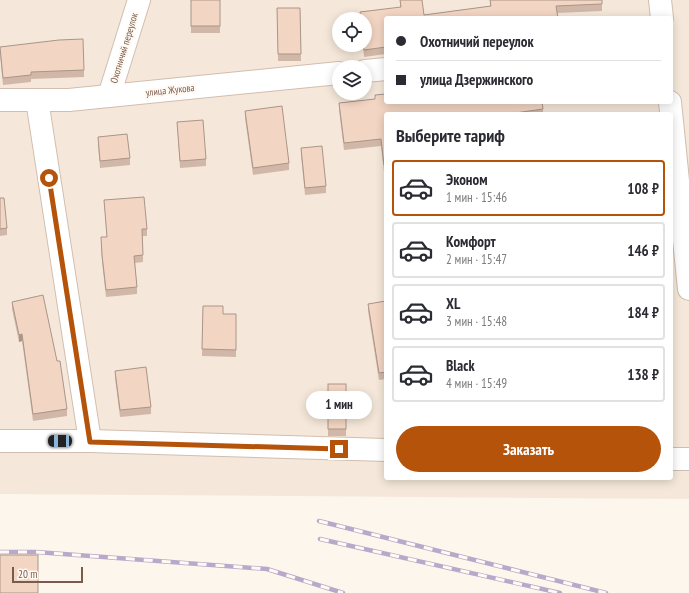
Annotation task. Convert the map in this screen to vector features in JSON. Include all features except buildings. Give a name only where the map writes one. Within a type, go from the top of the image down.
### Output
[{"type":"street","name":"Охотничий переулок","points":[[109,96],[139,0]]},
{"type":"street","points":[[660,0],[662,16]]},
{"type":"street","points":[[372,70],[384,69]]},
{"type":"street","name":"улица Жукова","points":[[0,100],[69,100],[332,74]]},
{"type":"street","points":[[37,100],[90,442]]},
{"type":"street","points":[[677,113],[689,289]]},
{"type":"street","points":[[0,441],[384,450]]},
{"type":"street","points":[[673,459],[689,459]]},
{"type":"shaded area","points":[[0,0],[689,0],[689,499],[0,494]]},
{"type":"railway","points":[[319,521],[606,593]]},
{"type":"railway","points":[[320,539],[560,593]]},
{"type":"railway","points":[[0,552],[36,552],[267,569],[343,593]]},
{"type":"route","points":[[49,178],[90,442],[339,449]]}]
